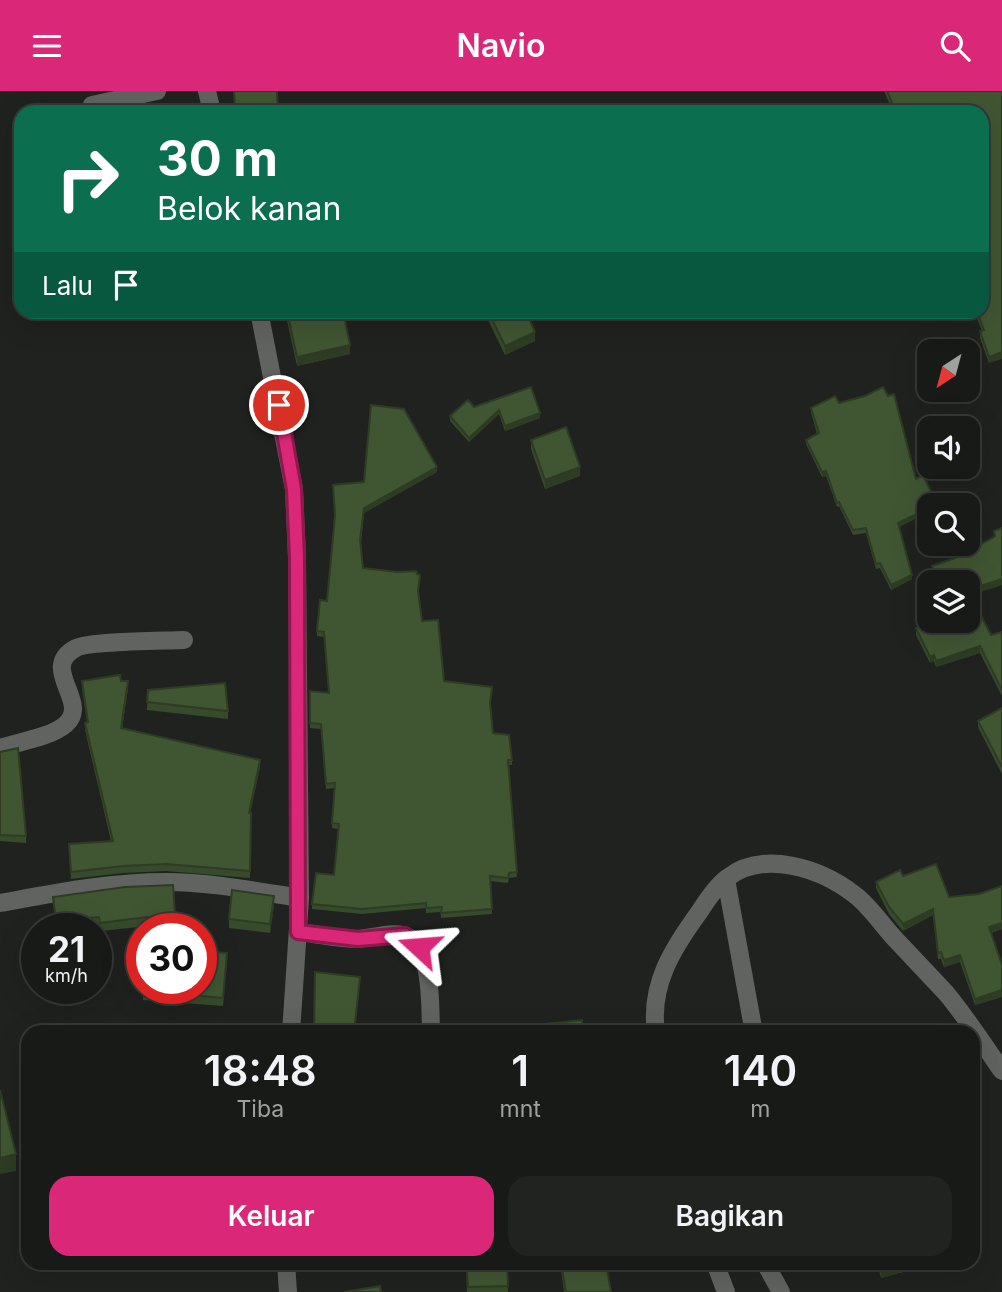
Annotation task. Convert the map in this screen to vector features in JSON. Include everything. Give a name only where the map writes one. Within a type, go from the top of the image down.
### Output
[{"type":"street","points":[[92,105],[126,94],[157,91]]},
{"type":"street","points":[[261,319],[294,489],[297,557],[300,898],[292,1025]]},
{"type":"street","points":[[0,748],[55,731],[69,721],[75,710],[61,670],[64,661],[74,649],[93,645],[184,640]]},
{"type":"street","points":[[655,1025],[654,1004],[668,958],[704,904],[726,879],[745,868],[764,865],[784,865],[823,876],[858,896],[947,995],[969,1025]]},
{"type":"street","points":[[726,879],[753,1025]]},
{"type":"street","points":[[0,903],[99,887],[169,882],[244,889],[300,898]]},
{"type":"street","points":[[298,932],[358,939],[405,935],[419,947],[426,967],[430,1025]]},
{"type":"street","points":[[980,1041],[1002,1071]]},
{"type":"street","points":[[286,1270],[288,1292]]},
{"type":"street","points":[[718,1270],[726,1292]]},
{"type":"street","points":[[769,1270],[781,1292]]},
{"type":"building","points":[[234,91],[277,91],[278,105],[235,105]]},
{"type":"building","points":[[887,91],[1002,91],[1002,352],[989,357],[980,331],[984,330],[980,319],[989,319],[989,105],[893,105]]},
{"type":"building","points":[[289,319],[345,319],[350,345],[297,357]]},
{"type":"building","points":[[492,319],[529,319],[535,332],[505,346]]},
{"type":"building","points":[[531,387],[540,413],[505,426],[499,410],[469,438],[450,416],[468,400],[474,407]]},
{"type":"building","points":[[883,387],[888,396],[894,394],[916,479],[925,479],[932,493],[917,493],[917,514],[898,523],[912,575],[891,585],[880,563],[876,564],[866,528],[853,530],[839,502],[837,503],[826,471],[822,472],[806,440],[819,433],[811,408],[835,396],[839,403],[865,396]]},
{"type":"building","points":[[371,405],[404,409],[437,467],[364,508],[360,540],[363,568],[416,571],[420,575],[418,591],[422,621],[438,620],[444,681],[492,687],[490,703],[493,733],[509,735],[512,760],[508,760],[517,872],[509,873],[508,878],[490,876],[492,909],[441,913],[442,907],[426,908],[426,903],[362,909],[312,904],[316,873],[334,875],[339,824],[332,823],[335,783],[326,784],[321,724],[310,723],[310,691],[329,693],[324,632],[317,631],[320,600],[327,601],[335,515],[333,485],[364,482]]},
{"type":"building","points":[[566,427],[580,467],[545,480],[531,440]]},
{"type":"building","points":[[1002,528],[1002,579],[980,586],[980,570],[933,570],[932,566],[959,556],[980,556],[980,545],[995,536],[994,531]]},
{"type":"building","points":[[980,613],[991,635],[1002,632],[1002,690],[980,646],[936,661],[934,655],[930,657],[918,633],[980,633]]},
{"type":"building","points":[[120,675],[121,681],[128,681],[121,728],[260,760],[249,813],[250,871],[166,864],[71,872],[69,844],[113,841],[85,723],[88,722],[82,681]]},
{"type":"building","points":[[225,683],[228,711],[147,702],[148,690]]},
{"type":"building","points":[[1002,708],[1002,767],[978,721]]},
{"type":"building","points":[[18,748],[26,836],[0,835],[0,752]]},
{"type":"building","points":[[936,864],[949,897],[979,894],[1002,886],[1002,923],[989,927],[1002,965],[1002,990],[975,999],[960,955],[944,960],[941,952],[938,953],[933,909],[903,924],[889,907],[876,882],[900,870],[903,876]]},
{"type":"building","points":[[173,885],[175,913],[126,913],[126,920],[112,922],[112,913],[55,913],[53,897],[125,887]]},
{"type":"building","points":[[232,890],[274,896],[270,924],[229,919]]},
{"type":"building","points":[[217,952],[227,953],[223,998],[217,997]]},
{"type":"building","points":[[315,972],[360,977],[355,1025],[314,1025]]},
{"type":"building","points":[[582,1020],[582,1025],[536,1025]]},
{"type":"building","points":[[0,1090],[16,1154],[0,1158]]},
{"type":"building","points":[[467,1270],[507,1270],[508,1286],[468,1287]]},
{"type":"building","points":[[562,1270],[607,1270],[611,1292],[566,1292]]},
{"type":"building","points":[[380,1286],[381,1292],[344,1292]]},
{"type":"route","points":[[279,405],[294,489],[297,557],[298,932],[358,939],[405,935],[419,947]]}]
